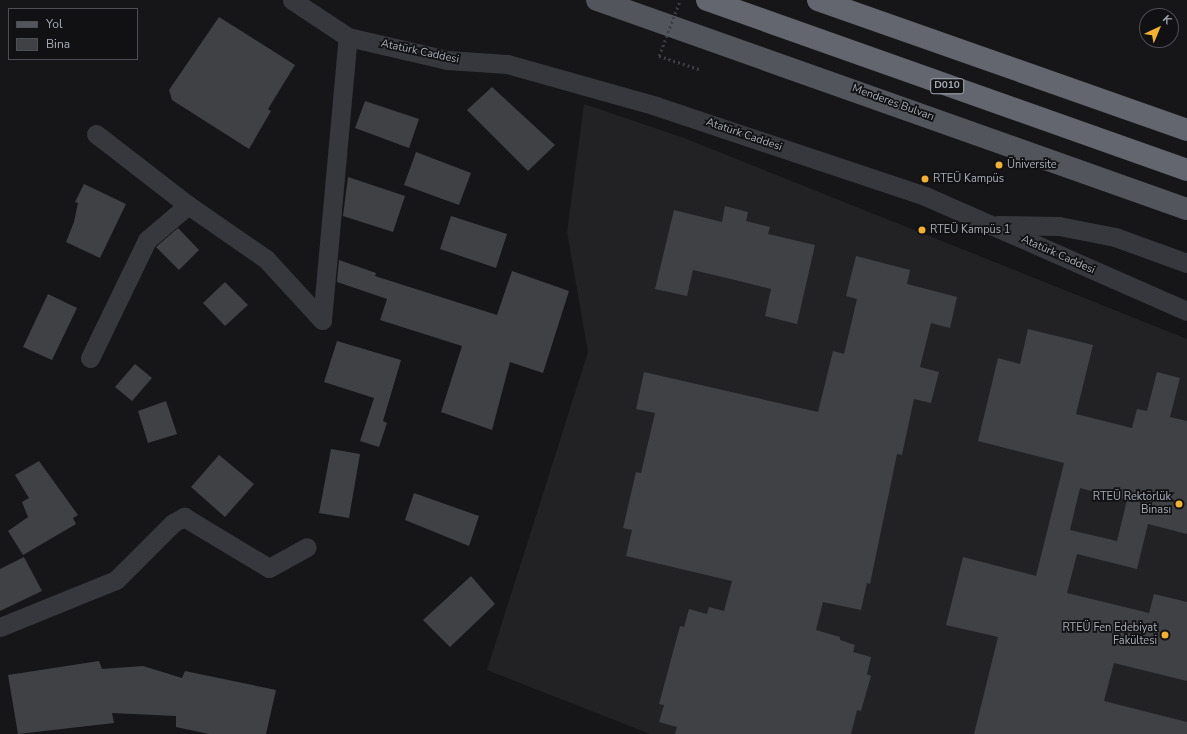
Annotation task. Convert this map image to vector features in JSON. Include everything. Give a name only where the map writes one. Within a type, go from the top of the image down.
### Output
[{"type":"highway","name":"D010","points":[[707,0],[1187,170]]},
{"type":"highway","points":[[818,0],[1187,130]]},
{"type":"main road","name":"Menderes Bulvarı","points":[[597,0],[1187,209]]},
{"type":"street","name":"Atatürk Caddesi","points":[[292,0],[348,37],[447,60],[507,64],[656,106],[925,196],[1187,311]]},
{"type":"street","points":[[96,134],[188,205],[266,259],[322,320],[348,37]]},
{"type":"street","points":[[90,358],[147,240],[188,205]]},
{"type":"street","points":[[989,225],[1059,226],[1115,237],[1187,263]]},
{"type":"street","points":[[0,627],[116,580],[173,523],[184,517],[269,568],[307,547]]},
{"type":"path","points":[[680,0],[659,56],[698,69]]},
{"type":"shaded area","points":[[584,104],[684,138],[1187,339],[1187,734],[650,734],[487,670],[588,352],[567,232]]},
{"type":"building","points":[[219,17],[295,65],[268,109],[271,111],[249,149],[172,100],[169,90]]},
{"type":"building","points":[[492,87],[555,145],[528,171],[467,110]]},
{"type":"building","points":[[365,101],[419,119],[409,148],[355,128]]},
{"type":"building","points":[[416,152],[471,173],[459,205],[404,185]]},
{"type":"building","points":[[348,177],[405,196],[393,232],[343,216]]},
{"type":"building","points":[[84,184],[126,204],[100,258],[66,242],[74,222],[78,203],[75,202]]},
{"type":"building","points":[[725,206],[748,212],[746,221],[770,227],[768,234],[815,245],[797,324],[765,316],[771,289],[731,279],[693,270],[687,296],[655,289],[674,210],[722,222]]},
{"type":"building","points":[[451,216],[507,234],[496,268],[440,249]]},
{"type":"building","points":[[178,228],[199,250],[179,270],[156,247]]},
{"type":"building","points":[[856,256],[910,270],[907,284],[957,297],[950,328],[931,323],[920,367],[939,372],[931,403],[914,399],[902,455],[897,454],[870,584],[867,583],[861,610],[823,602],[816,630],[840,637],[840,640],[855,645],[853,652],[871,657],[867,674],[871,676],[861,711],[857,710],[851,734],[675,734],[677,727],[659,722],[664,705],[659,704],[680,626],[684,627],[689,609],[707,614],[709,607],[724,611],[732,581],[626,556],[632,530],[623,528],[636,472],[641,473],[655,413],[636,409],[644,372],[818,412],[833,351],[844,354],[857,299],[846,296]]},
{"type":"building","points":[[339,260],[376,273],[375,276],[497,315],[512,271],[569,291],[543,373],[510,362],[492,430],[441,412],[462,346],[380,320],[387,299],[337,282]]},
{"type":"building","points":[[225,282],[248,305],[225,326],[203,303]]},
{"type":"building","points":[[48,294],[77,308],[52,360],[23,347]]},
{"type":"building","points":[[1028,329],[1093,345],[1076,414],[1132,428],[1137,409],[1147,411],[1157,372],[1180,378],[1170,417],[1187,421],[1187,534],[1148,524],[1137,569],[1077,554],[1067,593],[1149,613],[1154,594],[1187,602],[1187,681],[1114,663],[1104,701],[1187,722],[1187,734],[974,734],[998,637],[946,625],[963,557],[1036,576],[1064,463],[978,441],[998,358],[1020,364]],"holes":[[[1080,488],[1127,500],[1117,541],[1070,530]]]},
{"type":"building","points":[[337,341],[401,360],[383,421],[387,423],[379,447],[360,441],[374,398],[324,382]]},
{"type":"building","points":[[135,364],[152,378],[132,401],[115,387]]},
{"type":"building","points":[[166,401],[177,434],[148,443],[138,411]]},
{"type":"building","points":[[331,449],[360,454],[349,518],[319,513]]},
{"type":"building","points":[[219,455],[254,484],[225,517],[191,487]]},
{"type":"building","points":[[39,461],[78,515],[73,518],[76,524],[23,555],[8,531],[28,517],[22,502],[29,498],[15,475]]},
{"type":"building","points":[[414,493],[479,516],[469,546],[405,520]]},
{"type":"building","points":[[24,557],[42,591],[0,611],[0,569]]},
{"type":"building","points":[[471,576],[495,604],[450,647],[423,620]]},
{"type":"building","points":[[99,661],[102,669],[143,666],[182,678],[185,671],[276,690],[266,734],[209,734],[176,727],[176,716],[112,713],[114,723],[18,734],[8,675]]},
{"type":"place","name":"Üniversite","points":[[999,165]]},
{"type":"place","name":"RTEÜ Kampüs","points":[[925,179]]},
{"type":"place","name":"RTEÜ Kampüs 1","points":[[922,230]]},
{"type":"place","name":"RTEÜ Rektörlük Binası","points":[[1179,504]]},
{"type":"place","name":"RTEÜ Fen Edebiyat Fakültesi","points":[[1165,635]]}]
